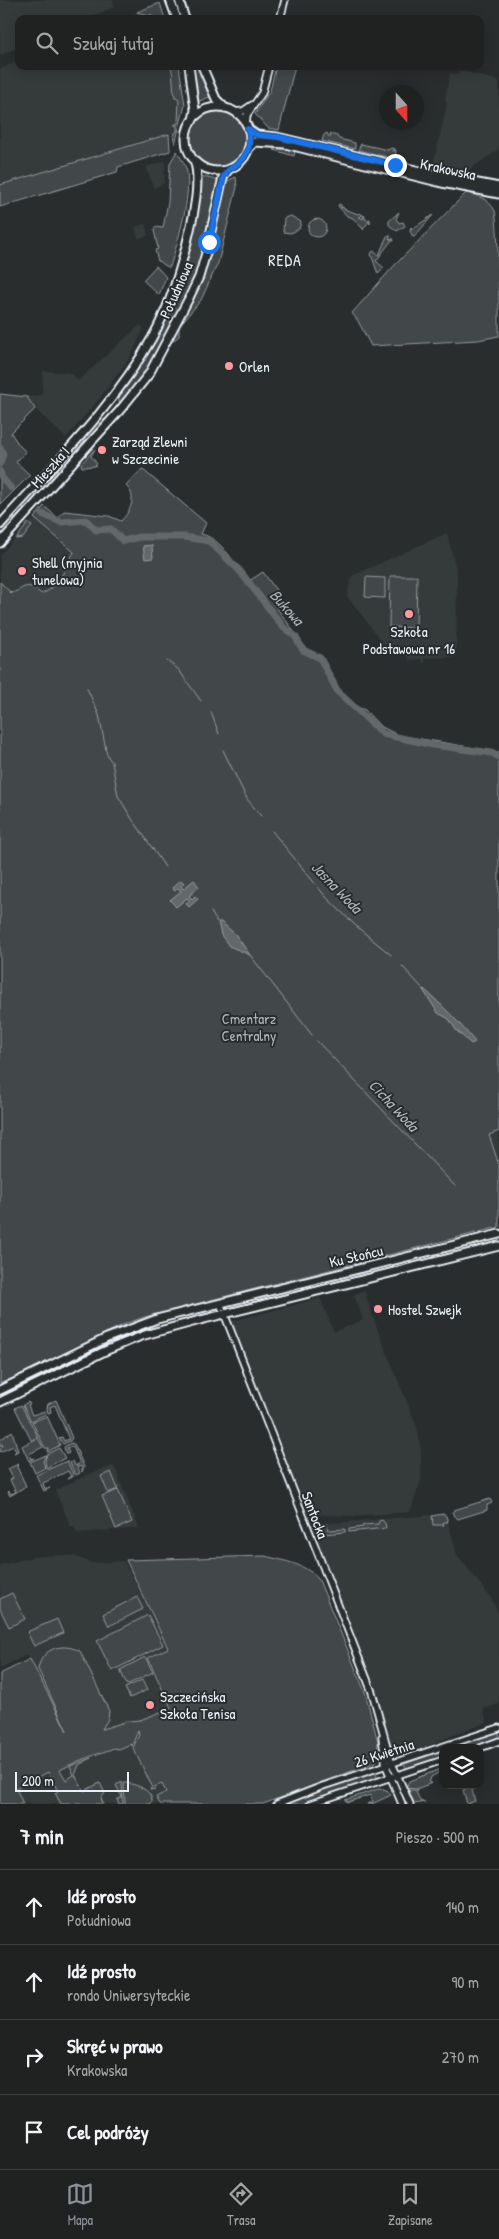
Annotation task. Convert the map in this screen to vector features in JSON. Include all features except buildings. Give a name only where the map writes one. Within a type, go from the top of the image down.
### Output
[{"type":"main road","points":[[170,0],[176,15]]},
{"type":"main road","points":[[179,0],[184,15]]},
{"type":"main road","points":[[190,70],[195,108],[186,140],[188,150],[194,160],[209,170],[229,169],[241,161],[248,148],[247,126],[235,112],[226,108],[216,99],[204,70]]},
{"type":"main road","points":[[192,120],[207,109],[226,108]]},
{"type":"main road","name":"Krakowska","points":[[247,126],[257,135],[278,137],[448,177],[499,187]]},
{"type":"main road","name":"Krakowska","points":[[248,148],[256,142],[279,143],[442,183],[499,194]]},
{"type":"main road","name":"Południowa","points":[[111,401],[154,335],[172,291],[192,221],[197,174],[194,160]]},
{"type":"main road","name":"Południowa","points":[[120,410],[149,374],[188,300],[203,263],[223,177],[229,169]]},
{"type":"main road","name":"Mieszka I","points":[[0,526],[111,401]]},
{"type":"main road","name":"Mieszka I","points":[[0,543],[120,410]]},
{"type":"main road","name":"Ku Słońcu","points":[[0,1390],[130,1328],[499,1234]]},
{"type":"main road","name":"Ku Słońcu","points":[[0,1402],[134,1339],[223,1314],[499,1246]]},
{"type":"street","points":[[281,15],[285,0]]},
{"type":"street","points":[[247,126],[248,114],[260,96],[268,70]]},
{"type":"street","points":[[235,112],[245,110],[260,96]]},
{"type":"street","points":[[220,1304],[223,1314]]},
{"type":"street","name":"Santocka","points":[[223,1314],[372,1692],[389,1765],[402,1804]]},
{"type":"street","name":"26 Kwietnia","points":[[277,1804],[499,1728]]},
{"type":"street","points":[[484,1747],[499,1741]]},
{"type":"street","name":"26 Kwietnia","points":[[310,1804],[439,1761]]},
{"type":"street","name":"Santocka","points":[[393,1777],[410,1804]]},
{"type":"shaded area","points":[[0,0],[113,0],[114,7],[95,15],[15,15],[15,49],[0,55]]},
{"type":"shaded area","points":[[149,9],[152,15],[131,15]]},
{"type":"shaded area","points":[[15,63],[15,70],[172,70],[179,95],[179,120],[176,132],[0,185],[0,69]]},
{"type":"shaded area","points":[[459,70],[499,81],[499,149],[465,173],[433,165],[447,105],[445,99],[450,73],[458,74]]},
{"type":"shaded area","points":[[165,161],[164,183],[154,188],[146,167]]},
{"type":"shaded area","points":[[146,224],[148,236],[138,238],[135,227]]},
{"type":"shaded area","points":[[140,325],[144,328],[131,356],[100,398],[66,438],[35,409],[27,397],[42,395],[43,371],[71,373],[78,381]]},
{"type":"shaded area","points":[[34,518],[75,552],[59,581],[55,582],[46,593],[42,594],[31,587],[11,593],[0,582],[0,555]]},
{"type":"shaded area","name":"Szkoła Podstawowa nr 16","points":[[447,533],[457,574],[456,657],[424,658],[425,663],[421,659],[409,660],[407,656],[383,643],[347,596],[352,576]]},
{"type":"shaded area","points":[[152,545],[153,558],[145,559],[143,546]]},
{"type":"shaded area","points":[[181,880],[184,883],[181,886],[183,889],[194,880],[199,887],[189,896],[192,899],[195,896],[198,899],[189,907],[186,904],[190,901],[187,898],[176,907],[170,900],[181,891],[178,888],[175,891],[172,888]]},
{"type":"shaded area","points":[[218,922],[221,922],[236,935],[250,955],[229,946],[221,935]]},
{"type":"shaded area","points":[[424,989],[451,1014],[475,1042],[471,1044],[456,1030],[449,1019],[438,1013]]},
{"type":"shaded area","points":[[499,1131],[499,1165],[489,1135]]},
{"type":"shaded area","points":[[364,1290],[376,1326],[417,1427],[421,1451],[421,1480],[410,1512],[351,1516],[304,1514],[229,1322],[320,1298],[334,1332],[363,1320],[354,1295]]},
{"type":"shaded area","points":[[114,1466],[139,1528],[77,1533],[74,1526],[71,1527],[56,1490],[91,1473]]},
{"type":"shaded area","points":[[446,1514],[457,1555],[491,1598],[499,1614],[499,1704],[483,1709],[487,1722],[404,1755],[392,1750],[375,1685],[355,1645],[307,1525]]},
{"type":"shaded area","points":[[74,1556],[92,1563],[124,1561],[168,1648],[148,1658],[171,1707],[170,1797],[172,1804],[23,1804],[16,1788],[80,1756],[27,1655],[0,1668],[0,1565],[33,1557]]},
{"type":"green space","points":[[160,3],[164,15],[146,15],[137,12]]},
{"type":"green space","points":[[172,70],[180,70],[185,105],[175,144],[173,135],[177,131],[177,125],[174,125],[178,123],[179,99],[175,97]]},
{"type":"green space","points":[[193,70],[200,70],[212,96],[197,102]]},
{"type":"green space","points":[[275,70],[294,70],[279,130],[268,128],[255,114],[270,91]]},
{"type":"green space","points":[[213,111],[223,111],[238,119],[244,128],[246,139],[244,150],[238,159],[223,167],[213,167],[202,162],[195,155],[190,144],[190,134],[195,123],[202,116]]},
{"type":"green space","points":[[327,133],[329,137],[331,137],[330,134],[337,136],[339,139],[355,143],[355,149],[322,141]]},
{"type":"green space","points":[[169,134],[170,151],[118,167],[117,172],[0,207],[0,185]]},
{"type":"green space","points":[[361,144],[388,150],[391,148],[395,149],[392,151],[396,150],[395,159],[358,150]]},
{"type":"green space","points":[[275,148],[295,151],[294,156],[274,150]]},
{"type":"green space","points":[[177,151],[186,169],[188,182],[180,232],[170,267],[168,267],[158,261],[155,250],[158,249],[154,230],[155,227],[163,228],[168,202],[170,163]]},
{"type":"green space","points":[[200,176],[220,181],[198,272],[149,370],[123,401],[119,402],[119,397],[147,353],[167,312]]},
{"type":"green space","points":[[236,177],[237,187],[218,263],[201,300],[179,326],[179,336],[167,346],[191,302],[225,182]]},
{"type":"green space","points":[[466,193],[482,198],[495,211],[498,252],[499,336],[478,340],[371,346],[352,313],[393,267]]},
{"type":"green space","points":[[339,204],[341,208],[360,213],[363,215],[359,217],[363,219],[364,215],[366,220],[370,219],[370,224],[369,221],[363,229],[353,218],[347,216],[338,206]]},
{"type":"green space","points":[[399,212],[396,219],[399,223],[403,222],[405,226],[397,231],[389,225],[389,221]]},
{"type":"green space","points":[[433,215],[413,237],[410,231],[411,227],[412,229]]},
{"type":"green space","points":[[291,216],[301,222],[299,229],[291,233],[283,232],[284,218]]},
{"type":"green space","points":[[317,219],[323,222],[326,228],[323,234],[317,237],[311,234],[308,228],[311,222]]},
{"type":"green space","points":[[387,236],[391,236],[389,238],[391,240],[393,238],[394,241],[391,241],[376,261],[384,268],[378,274],[371,254],[373,251],[379,255]]},
{"type":"green space","points":[[156,266],[166,277],[159,295],[143,280]]},
{"type":"green space","points":[[0,394],[27,397],[35,409],[11,433],[26,452],[16,462],[30,475],[0,505]]},
{"type":"green space","points":[[101,418],[106,422],[0,539],[0,530]]},
{"type":"green space","points":[[95,449],[91,456],[97,464],[95,466],[82,467],[81,464]]},
{"type":"green space","name":"Cmentarz Centralny","points":[[142,469],[206,523],[201,534],[216,541],[249,581],[263,572],[276,590],[274,604],[311,655],[319,659],[327,669],[338,692],[352,705],[365,710],[380,726],[398,735],[499,752],[499,1131],[489,1135],[499,1165],[499,1227],[148,1316],[127,1323],[0,1384],[0,582],[11,593],[29,586],[42,594],[51,589],[55,581],[59,581],[74,552],[34,518],[44,506],[58,518],[64,511],[109,516],[121,521],[130,509],[132,499],[132,494],[126,486]]},
{"type":"green space","points":[[28,523],[32,526],[23,538],[16,539]]},
{"type":"green space","points":[[390,576],[417,576],[416,628],[389,627]]},
{"type":"green space","points":[[366,577],[385,578],[385,598],[365,597]]},
{"type":"green space","points":[[444,1251],[447,1252],[225,1306],[226,1305]]},
{"type":"green space","points":[[56,1400],[72,1438],[63,1444],[59,1438],[62,1437],[64,1441],[69,1439],[55,1405],[50,1407],[51,1412],[48,1413],[47,1408],[48,1404]]},
{"type":"green space","points":[[28,1402],[32,1415],[45,1411],[46,1414],[31,1421],[23,1405]]},
{"type":"green space","points":[[21,1405],[38,1437],[31,1440],[15,1408]]},
{"type":"green space","points":[[47,1416],[60,1445],[47,1452],[48,1448],[45,1448],[32,1422]]},
{"type":"green space","points":[[12,1431],[18,1451],[14,1453],[16,1451],[13,1446],[0,1452],[3,1446],[2,1444],[0,1447],[0,1440]]},
{"type":"green space","points":[[38,1438],[43,1447],[29,1454],[31,1459],[34,1458],[29,1461],[22,1446]]},
{"type":"green space","points":[[71,1443],[74,1444],[84,1467],[82,1472],[82,1467],[77,1466],[80,1473],[76,1475],[70,1463],[73,1461],[75,1466],[80,1463],[73,1447],[67,1448],[69,1453],[66,1454],[64,1447]]},
{"type":"green space","points":[[59,1448],[65,1458],[46,1468],[47,1454]]},
{"type":"green space","points":[[46,1455],[43,1461],[45,1468],[35,1473],[30,1462]]},
{"type":"green space","points":[[67,1461],[74,1476],[67,1479],[71,1476],[68,1471],[43,1483],[45,1489],[50,1488],[44,1491],[36,1475]]},
{"type":"green space","points":[[18,1464],[17,1467],[26,1486],[10,1496],[9,1491],[11,1494],[16,1492],[10,1480],[13,1478],[8,1469]]},
{"type":"green space","points":[[111,1472],[118,1489],[108,1493],[101,1476]]},
{"type":"green space","points":[[118,1490],[132,1522],[116,1529],[102,1496]]},
{"type":"green space","points":[[490,1499],[492,1503],[487,1505],[487,1510],[458,1519],[452,1513],[454,1510]]},
{"type":"green space","points":[[443,1514],[448,1522],[443,1522],[444,1525],[433,1525],[432,1516]]},
{"type":"green space","points":[[382,1520],[386,1528],[349,1532],[349,1529],[363,1527],[363,1525],[378,1524]]},
{"type":"green space","points":[[327,1524],[329,1530],[345,1529],[345,1532],[313,1535],[310,1528],[311,1525]]},
{"type":"green space","points":[[265,1556],[302,1567],[319,1580],[365,1692],[378,1742],[376,1762],[263,1804],[160,1804],[156,1797],[166,1792],[162,1784],[150,1790],[152,1786],[133,1748],[139,1735],[138,1730],[132,1746],[131,1744],[119,1749],[114,1748],[78,1761],[60,1770],[66,1780],[74,1775],[70,1766],[91,1758],[79,1765],[75,1775],[84,1791],[100,1783],[105,1793],[101,1798],[103,1804],[61,1804],[55,1793],[58,1791],[48,1772],[16,1788],[23,1804],[0,1804],[0,1674],[30,1659],[67,1731],[38,1669],[40,1662],[48,1652],[60,1647],[73,1648],[80,1651],[109,1711],[108,1719],[102,1729],[128,1721],[140,1720],[171,1708],[148,1658],[168,1648],[126,1560]]},
{"type":"green space","points":[[12,1593],[25,1619],[9,1627],[0,1609],[0,1599]]},
{"type":"green space","points":[[137,1597],[143,1609],[109,1626],[103,1614]]},
{"type":"green space","points":[[148,1615],[163,1645],[112,1671],[97,1641]]},
{"type":"green space","points":[[57,1619],[63,1633],[34,1646],[27,1632]]},
{"type":"green space","points":[[145,1657],[153,1672],[127,1685],[120,1670]]},
{"type":"green space","points":[[142,1680],[147,1690],[130,1698],[125,1688]]},
{"type":"green space","points":[[499,1730],[499,1739],[482,1744],[461,1744]]},
{"type":"green space","points":[[439,1752],[439,1759],[407,1770],[404,1764]]},
{"type":"green space","points":[[439,1770],[439,1774],[431,1777],[429,1783],[432,1783],[416,1789],[406,1788],[409,1781]]},
{"type":"green space","points":[[375,1771],[378,1779],[306,1804],[283,1804]]},
{"type":"green space","points":[[122,1782],[123,1804],[119,1804],[117,1800],[122,1797],[116,1785]]},
{"type":"green space","points":[[124,1783],[133,1784],[146,1791],[152,1802],[150,1804],[125,1804]]},
{"type":"green space","points":[[378,1789],[387,1790],[391,1795],[372,1804],[367,1804],[373,1802],[370,1795],[348,1802],[345,1800]]},
{"type":"green space","points":[[472,1789],[475,1801],[467,1804],[463,1790]]},
{"type":"green space","points":[[409,1790],[418,1790],[416,1792],[421,1802],[425,1802],[414,1804]]},
{"type":"waterway","name":"Bukowa","points":[[0,447],[3,454],[0,463]]},
{"type":"waterway","name":"Bukowa","points":[[0,472],[2,478],[11,488]]},
{"type":"waterway","name":"Bukowa","points":[[42,514],[61,522],[86,520],[96,530],[111,529],[123,541],[139,537],[184,537],[209,541],[239,570],[284,628],[295,636],[303,650],[320,658],[338,692],[383,734],[433,745],[492,753],[499,757]]},
{"type":"waterway","name":"Jasna Woda","points":[[167,661],[178,669],[201,701]]},
{"type":"waterway","name":"Cicha Woda","points":[[87,688],[99,715],[107,755],[111,761]]},
{"type":"waterway","name":"Jasna Woda","points":[[211,712],[219,734]]},
{"type":"waterway","name":"Jasna Woda","points":[[223,750],[247,799],[261,816]]},
{"type":"waterway","name":"Cicha Woda","points":[[112,762],[118,796],[134,822]]},
{"type":"waterway","name":"Cicha Woda","points":[[136,824],[165,867]]},
{"type":"waterway","name":"Jasna Woda","points":[[272,831],[326,897],[356,926],[391,955]]},
{"type":"waterway","name":"Cicha Woda","points":[[211,912],[217,922]]},
{"type":"waterway","name":"Cicha Woda","points":[[250,955],[312,1035]]},
{"type":"waterway","name":"Jasna Woda","points":[[402,966],[424,990]]},
{"type":"waterway","name":"Cicha Woda","points":[[317,1041],[455,1186]]},
{"type":"tram line","points":[[0,1397],[105,1346],[152,1328],[499,1241]]},
{"type":"place","name":"Orlen","points":[[229,366]]},
{"type":"place","name":"Zarząd Zlewni w Szczecinie","points":[[102,450]]},
{"type":"place","name":"Shell (myjnia tunelowa)","points":[[22,571]]},
{"type":"place","name":"Szkoła Podstawowa nr 16","points":[[409,614]]},
{"type":"place","name":"Hostel Szwejk","points":[[378,1309]]},
{"type":"place","name":"Szczecińska Szkoła Tenisa","points":[[150,1705]]},
{"type":"district","name":"REDA","points":[[285,260]]},
{"type":"route","points":[[209,242],[225,172],[239,163],[246,155],[250,142],[248,129],[257,135],[278,137],[395,165]]}]
